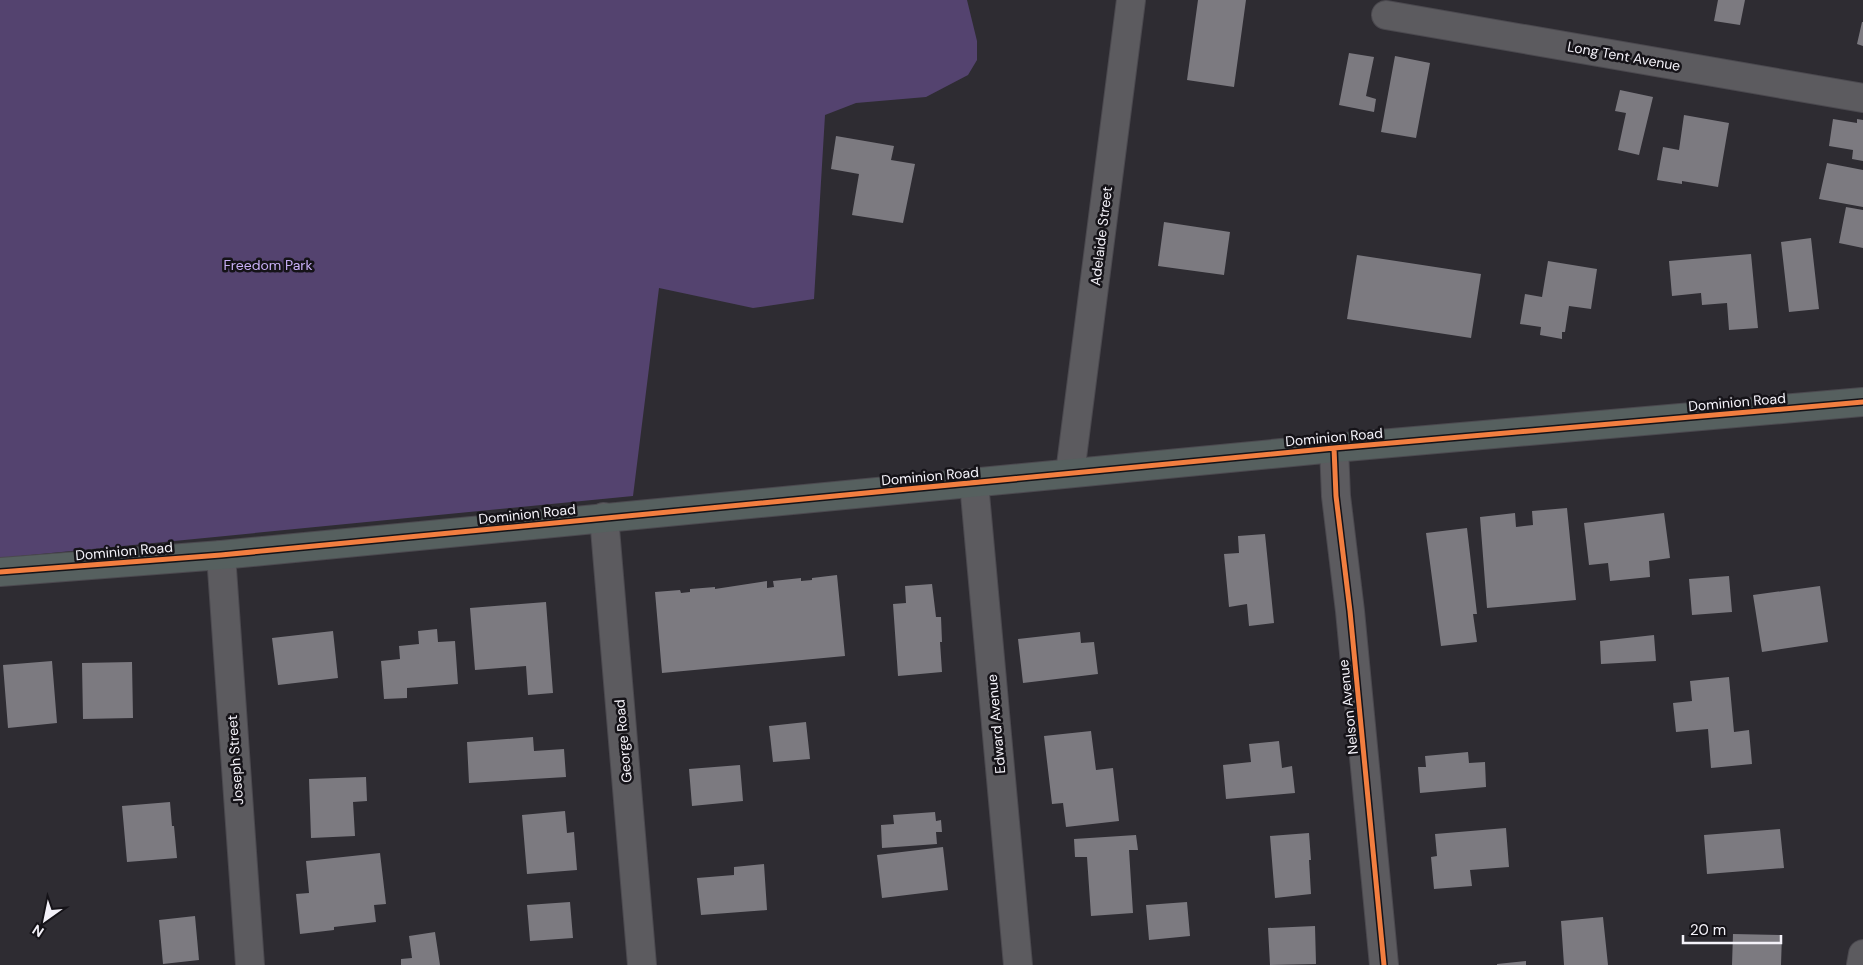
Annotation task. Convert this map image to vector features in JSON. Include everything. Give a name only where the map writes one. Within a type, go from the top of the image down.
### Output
[{"type":"main road","name":"Dominion Road","points":[[0,572],[221,555],[1334,448],[1863,402]]},
{"type":"street","name":"Adelaide Street","points":[[1070,473],[1132,0]]},
{"type":"street","name":"Long Tent Avenue","points":[[1386,15],[1863,98]]},
{"type":"street","name":"Nelson Avenue","points":[[1334,448],[1336,496],[1350,611],[1384,965]]},
{"type":"street","name":"Edward Avenue","points":[[974,483],[1018,965]]},
{"type":"street","name":"George Road","points":[[604,517],[642,965]]},
{"type":"street","name":"Joseph Street","points":[[221,555],[250,965]]},
{"type":"street","points":[[1861,965],[1863,954]]},
{"type":"green space","name":"Freedom Park","points":[[0,0],[967,0],[977,41],[977,60],[968,75],[926,97],[856,103],[825,115],[814,299],[753,308],[659,288],[633,496],[0,558]]},
{"type":"building","points":[[1198,0],[1246,0],[1234,87],[1187,80]]},
{"type":"building","points":[[1718,0],[1745,0],[1740,25],[1714,21]]},
{"type":"building","points":[[1863,22],[1863,46],[1857,44]]},
{"type":"building","points":[[1349,53],[1374,57],[1366,96],[1376,99],[1374,112],[1339,105]]},
{"type":"building","points":[[1395,56],[1430,63],[1416,138],[1381,132]]},
{"type":"building","points":[[1620,90],[1653,97],[1639,155],[1618,150],[1626,113],[1615,111]]},
{"type":"building","points":[[1684,115],[1729,123],[1718,187],[1682,181],[1682,184],[1657,180],[1663,147],[1679,150]]},
{"type":"building","points":[[1833,119],[1857,123],[1857,119],[1863,120],[1863,161],[1852,159],[1853,150],[1829,146]]},
{"type":"building","points":[[836,136],[894,146],[891,160],[915,164],[903,223],[852,215],[859,174],[831,169]]},
{"type":"building","points":[[1827,163],[1863,170],[1863,207],[1819,199]]},
{"type":"building","points":[[1846,207],[1863,210],[1863,248],[1839,243]]},
{"type":"building","points":[[1164,222],[1230,232],[1224,275],[1158,266]]},
{"type":"building","points":[[1811,238],[1819,309],[1789,312],[1781,242]]},
{"type":"building","points":[[1751,254],[1758,328],[1729,330],[1727,303],[1702,305],[1701,293],[1672,296],[1669,261]]},
{"type":"building","points":[[1357,255],[1481,274],[1471,338],[1347,319]]},
{"type":"building","points":[[1548,261],[1597,269],[1591,309],[1569,306],[1562,339],[1540,335],[1541,327],[1520,324],[1525,294],[1542,297]]},
{"type":"building","points":[[1567,508],[1576,600],[1487,608],[1480,517],[1515,513],[1516,527],[1533,525],[1532,511]]},
{"type":"building","points":[[1664,513],[1670,558],[1649,561],[1650,577],[1610,581],[1608,563],[1589,565],[1584,523]]},
{"type":"building","points":[[1467,528],[1477,614],[1473,614],[1477,642],[1441,646],[1426,533]]},
{"type":"building","points":[[1265,534],[1274,623],[1249,626],[1247,604],[1229,607],[1224,554],[1239,553],[1238,536]]},
{"type":"building","points":[[837,575],[845,656],[662,673],[655,592],[680,590],[681,593],[690,592],[690,589],[715,587],[715,589],[767,581],[767,588],[774,587],[773,581],[801,578],[801,581],[812,580],[812,578]]},
{"type":"building","points":[[1729,576],[1732,612],[1692,615],[1689,579]]},
{"type":"building","points":[[932,584],[936,617],[941,617],[942,672],[898,676],[893,604],[906,603],[905,586]]},
{"type":"building","points":[[1820,586],[1828,642],[1762,652],[1753,595]]},
{"type":"building","points":[[546,602],[553,693],[528,695],[526,666],[475,670],[470,608]]},
{"type":"building","points":[[437,629],[438,642],[455,641],[458,684],[407,688],[407,698],[384,699],[381,661],[400,659],[399,646],[419,644],[418,631]]},
{"type":"building","points":[[333,631],[338,678],[278,685],[272,638]]},
{"type":"building","points":[[1080,632],[1081,643],[1094,642],[1098,674],[1023,683],[1018,639]]},
{"type":"building","points":[[1654,635],[1656,661],[1601,664],[1600,641]]},
{"type":"building","points":[[52,661],[57,723],[8,728],[3,665]]},
{"type":"building","points":[[132,662],[133,718],[83,719],[82,663]]},
{"type":"building","points":[[1729,677],[1734,732],[1749,730],[1752,764],[1711,768],[1708,729],[1676,732],[1673,703],[1692,701],[1690,681]]},
{"type":"building","points":[[806,722],[810,759],[773,762],[769,726]]},
{"type":"building","points":[[1091,731],[1096,770],[1113,768],[1119,821],[1066,827],[1063,803],[1052,804],[1044,736]]},
{"type":"building","points":[[533,737],[534,751],[564,749],[566,777],[469,783],[467,742]]},
{"type":"building","points":[[1279,741],[1282,768],[1292,766],[1295,793],[1226,799],[1223,765],[1251,762],[1249,744]]},
{"type":"building","points":[[1468,752],[1469,763],[1485,762],[1486,787],[1420,793],[1418,767],[1426,767],[1425,756]]},
{"type":"building","points":[[740,765],[743,801],[692,806],[689,769]]},
{"type":"building","points":[[366,777],[367,801],[353,802],[355,836],[311,838],[309,779]]},
{"type":"building","points":[[170,802],[177,858],[127,862],[122,806]]},
{"type":"building","points":[[565,811],[567,833],[574,832],[577,870],[527,874],[522,815]]},
{"type":"building","points":[[935,812],[936,821],[941,820],[942,832],[936,832],[937,844],[882,848],[881,825],[894,824],[893,815]]},
{"type":"building","points":[[1506,828],[1509,867],[1470,870],[1472,886],[1434,889],[1431,857],[1437,856],[1435,834]]},
{"type":"building","points":[[1780,829],[1784,868],[1707,874],[1704,835]]},
{"type":"building","points":[[1309,833],[1311,894],[1275,898],[1270,836]]},
{"type":"building","points":[[1136,835],[1138,850],[1129,850],[1133,913],[1091,916],[1087,857],[1075,857],[1074,839]]},
{"type":"building","points":[[943,847],[948,890],[882,898],[877,855]]},
{"type":"building","points":[[380,853],[386,904],[374,905],[376,922],[334,927],[334,930],[300,934],[296,894],[309,893],[306,861]]},
{"type":"building","points":[[764,864],[767,910],[701,915],[697,878],[734,875],[734,867]]},
{"type":"building","points":[[570,902],[573,938],[530,941],[527,905]]},
{"type":"building","points":[[1187,902],[1190,936],[1149,940],[1146,905]]},
{"type":"building","points":[[195,916],[199,960],[163,964],[159,920]]},
{"type":"building","points":[[1603,917],[1608,965],[1564,965],[1561,921]]},
{"type":"building","points":[[1315,926],[1316,964],[1270,965],[1268,928]]},
{"type":"building","points":[[435,932],[440,965],[401,965],[401,959],[412,958],[409,936]]},
{"type":"building","points":[[1733,934],[1782,935],[1781,965],[1732,965]]},
{"type":"building","points":[[1526,961],[1526,965],[1497,965],[1497,964]]},
{"type":"cycle path","points":[[0,572],[221,555],[1334,448],[1863,402]]},
{"type":"cycle path","points":[[1334,448],[1336,496],[1350,611],[1384,965]]}]
